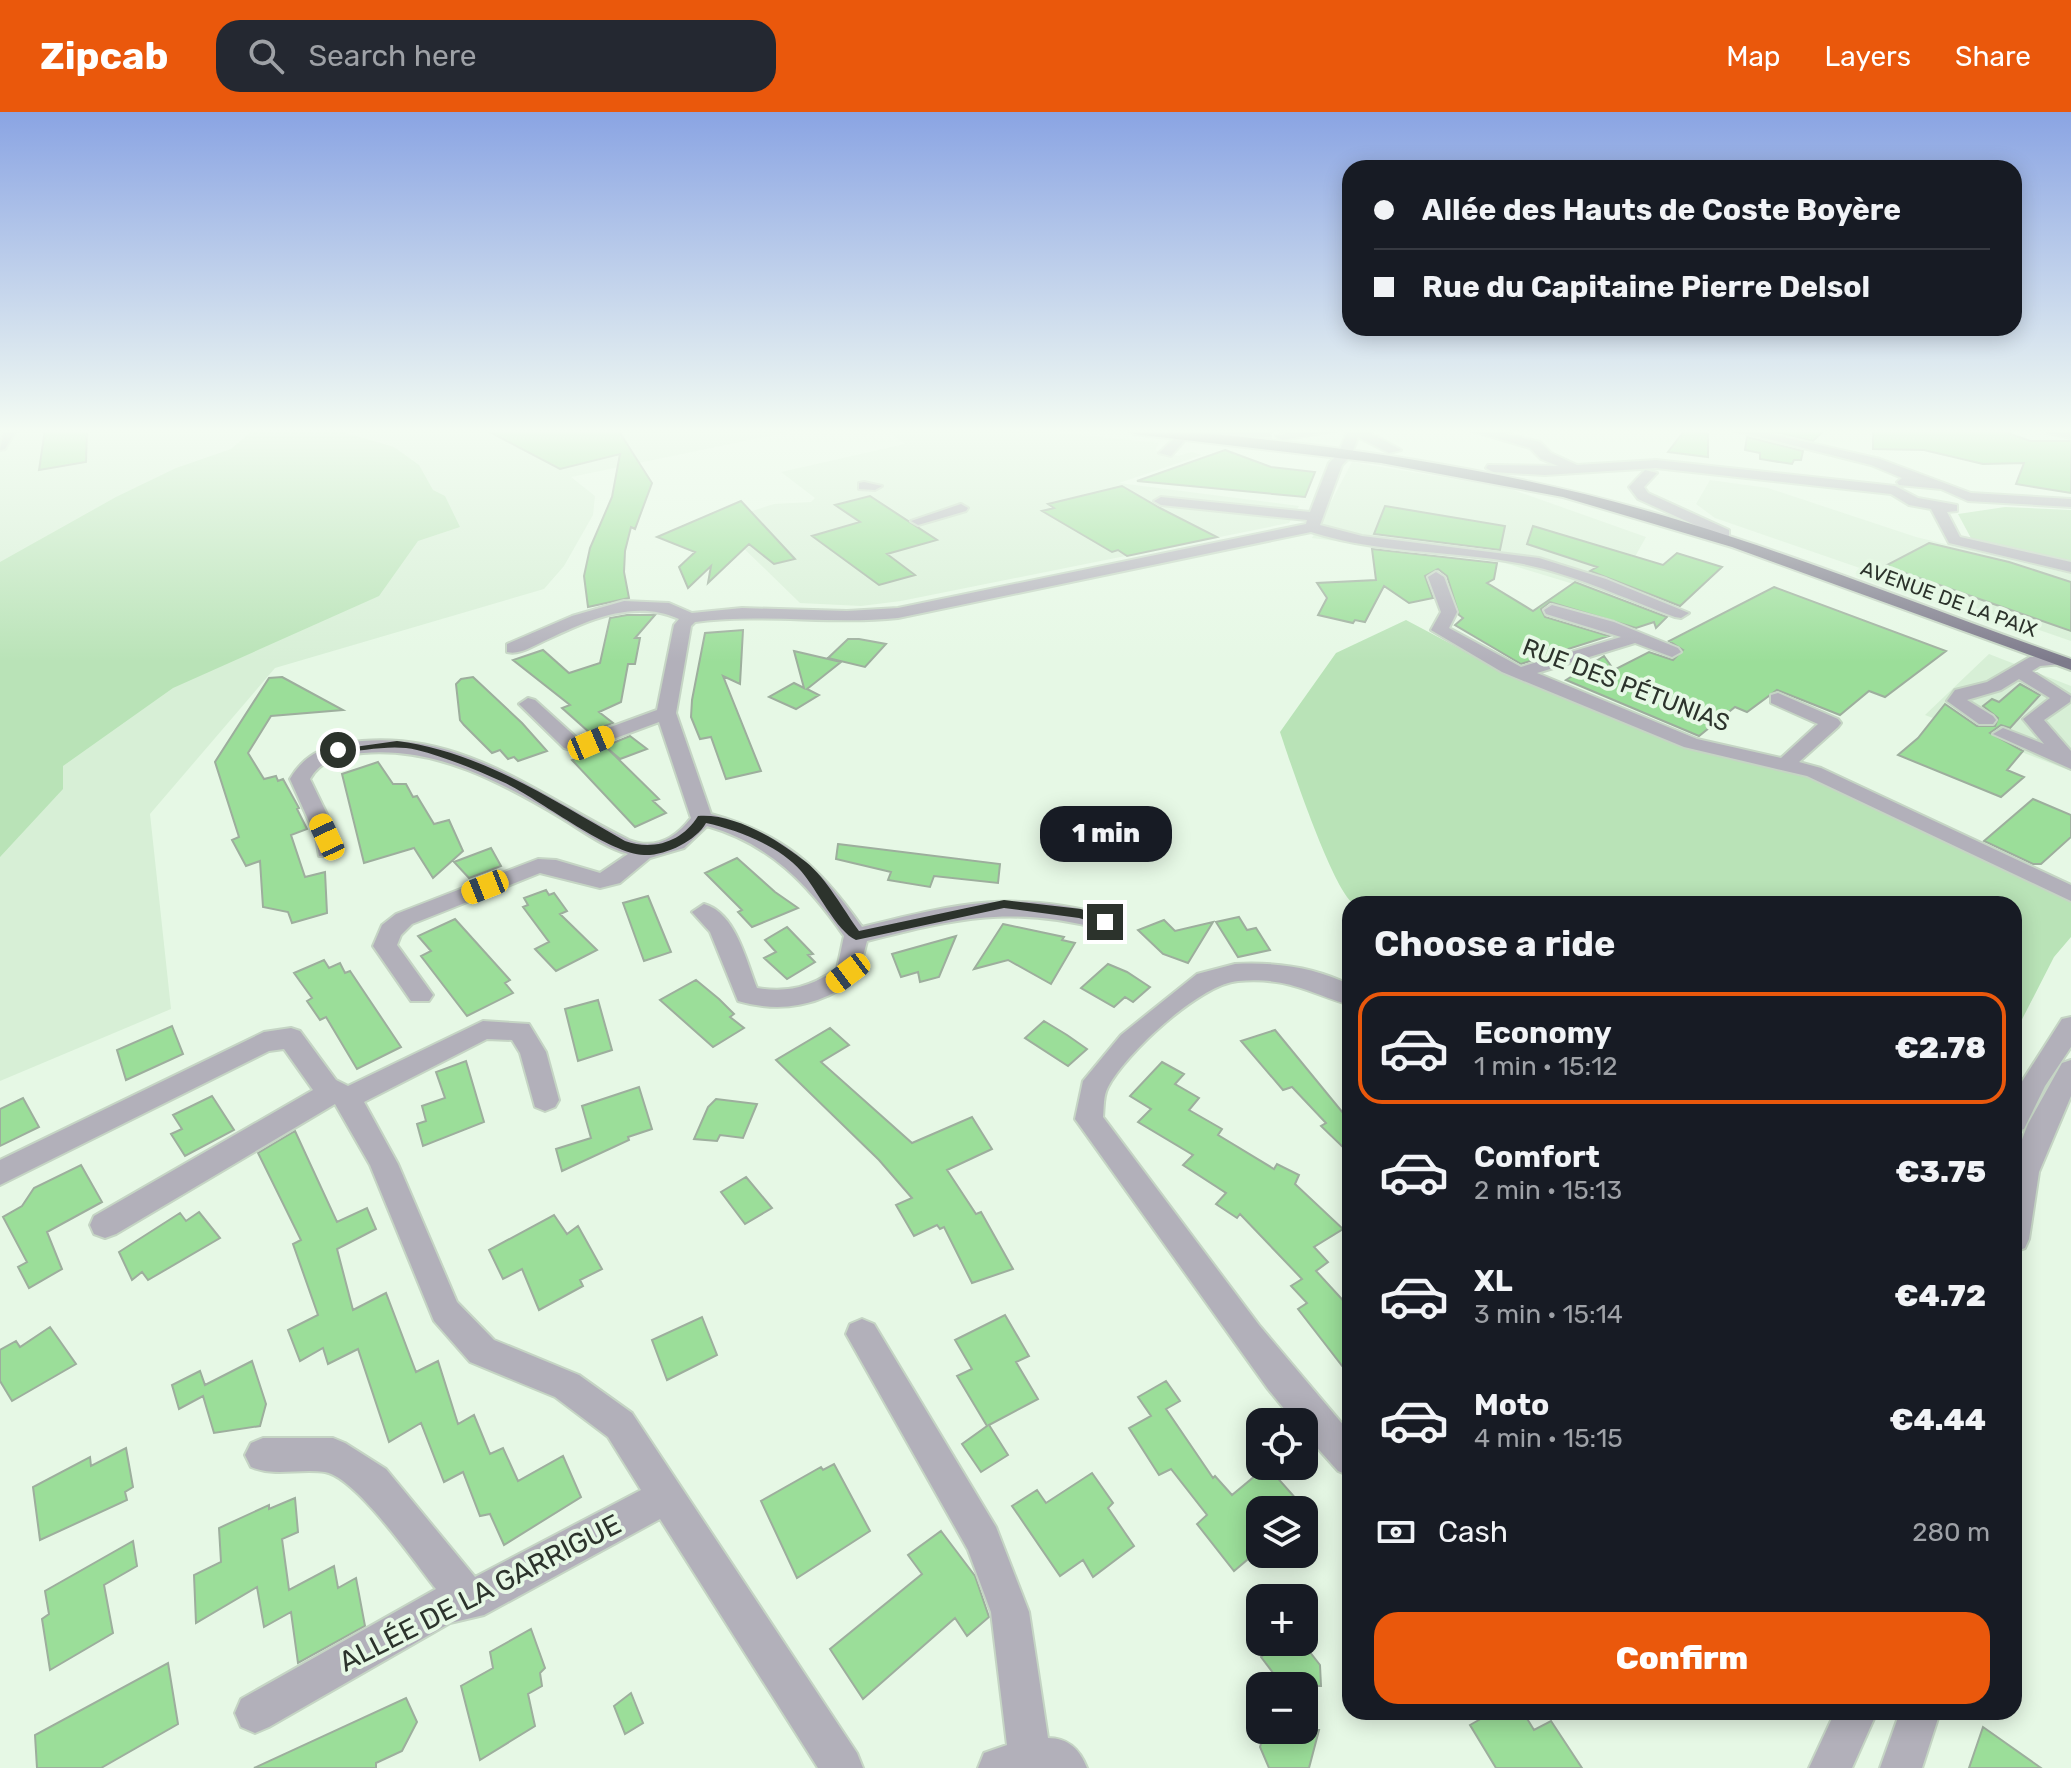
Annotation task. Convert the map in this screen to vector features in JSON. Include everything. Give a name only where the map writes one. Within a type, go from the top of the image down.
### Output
[{"type":"main road","name":"AVENUE DE LA PAIX","points":[[1610,507],[1723,538],[2066,660]]},
{"type":"main road","name":"AVENUE DE LA PAIX","points":[[1641,507],[1724,533],[2066,660]]},
{"type":"street","points":[[1207,507],[1314,522],[1372,543],[1497,554],[1602,582],[1681,613]]},
{"type":"street","points":[[1314,522],[1319,507]]},
{"type":"street","points":[[1668,507],[1724,533]]},
{"type":"street","points":[[1937,507],[1954,540],[2071,567]]},
{"type":"street","points":[[918,521],[961,508]]},
{"type":"street","points":[[513,648],[613,608],[666,607],[690,618],[758,612],[888,614],[1314,522]]},
{"type":"street","name":"RUE DES PÉTUNIAS","points":[[1436,577],[1449,612],[1440,630],[1522,672],[1691,743],[1814,772],[2071,894]]},
{"type":"street","points":[[1552,610],[1634,636],[1672,652]]},
{"type":"street","points":[[420,995],[385,946],[390,931],[404,919],[538,866],[555,865],[594,882],[610,879],[623,873],[644,852],[676,843],[696,831],[702,818],[666,713],[683,625],[690,618]]},
{"type":"street","points":[[1522,672],[1624,643],[1634,636]]},
{"type":"street","points":[[1986,720],[1956,701],[1962,694],[1994,686],[2036,661],[2066,660]]},
{"type":"street","points":[[2019,671],[2067,700],[2033,719],[2069,762]]},
{"type":"street","points":[[1778,699],[1831,723],[1790,759],[1787,767]]},
{"type":"street","points":[[528,704],[571,744],[578,746],[666,713]]},
{"type":"street","points":[[2003,734],[2069,762]]},
{"type":"street","points":[[327,851],[327,837],[300,779],[305,766],[338,750],[397,745],[419,747],[505,778],[621,844],[644,852]]},
{"type":"street","points":[[702,818],[735,826],[760,837],[803,866],[856,936],[848,973],[818,995],[777,1000],[747,995],[721,929],[704,912]]},
{"type":"street","points":[[856,936],[1004,904],[1081,914],[1105,922]]},
{"type":"street","points":[[1342,991],[1328,983],[1271,973],[1218,975],[1156,1015],[1094,1088],[1089,1119],[1229,1310],[1342,1449]]},
{"type":"street","points":[[2022,1185],[2024,1172],[2064,1069],[2071,1026]]},
{"type":"street","points":[[105,1225],[341,1094],[483,1030],[520,1031],[533,1052],[545,1100]]},
{"type":"street","points":[[0,1173],[264,1042],[291,1038],[326,1087],[341,1094],[384,1164],[445,1311],[482,1351],[567,1386],[620,1425],[842,1768]]},
{"type":"street","points":[[2022,1113],[2064,1069]]},
{"type":"street","points":[[862,1334],[983,1540],[1010,1612],[1032,1765]]},
{"type":"street","points":[[263,1455],[333,1455],[373,1482],[470,1601]]},
{"type":"street","name":"ALLÉE DE LA GARRIGUE","points":[[255,1713],[445,1605],[470,1601],[664,1497]]},
{"type":"street","points":[[1830,1768],[1853,1720]]},
{"type":"street","points":[[1901,1768],[1917,1720]]},
{"type":"shaded area","points":[[0,507],[594,507],[593,515],[564,566],[544,589],[275,668],[150,814],[171,1009],[0,1081]]},
{"type":"shaded area","points":[[764,507],[1298,507],[1289,523],[901,601],[861,606],[800,603],[730,535],[746,513]]},
{"type":"shaded area","points":[[1328,507],[1562,507],[1646,537],[1613,596],[1501,562],[1312,538]]},
{"type":"shaded area","points":[[1700,507],[1826,507],[1916,537],[2071,574],[2071,641],[1715,518]]},
{"type":"shaded area","points":[[1989,654],[2071,686],[2071,771],[1925,715]]},
{"type":"green space","points":[[98,507],[450,507],[460,527],[418,541],[379,596],[173,688],[63,766],[63,789],[0,857],[0,562]]},
{"type":"green space","points":[[2003,507],[2071,510],[2071,562],[1972,540],[1958,514]]},
{"type":"green space","points":[[1406,620],[1504,672],[1692,750],[1821,780],[2071,902],[2071,937],[2054,957],[2022,1019],[2022,896],[1347,896],[1324,852],[1280,732],[1336,653]]},
{"type":"building","points":[[608,507],[643,507],[635,529],[631,527],[625,551],[624,572],[629,598],[588,607],[584,576],[590,548]]},
{"type":"building","points":[[726,507],[747,507],[795,559],[774,564],[749,544],[708,583],[711,566],[688,588],[679,567],[695,552],[657,537]]},
{"type":"building","points":[[838,507],[887,507],[937,540],[887,554],[915,575],[879,585],[812,536],[860,522]]},
{"type":"building","points":[[1159,507],[1217,537],[1127,556],[1118,550],[1112,552],[1042,511],[1054,508]]},
{"type":"building","points":[[1384,507],[1505,526],[1500,550],[1374,534]]},
{"type":"building","points":[[1533,526],[1663,565],[1677,553],[1722,567],[1680,606],[1590,571],[1597,567],[1527,544]]},
{"type":"building","points":[[1929,543],[2009,562],[2071,582],[2071,631],[1885,566]]},
{"type":"building","points":[[1372,549],[1497,563],[1494,579],[1487,583],[1533,611],[1575,582],[1667,617],[1656,628],[1654,622],[1636,628],[1550,602],[1541,609],[1545,617],[1609,636],[1521,664],[1455,625],[1463,618],[1459,615],[1447,576],[1438,569],[1425,576],[1433,598],[1409,603],[1384,586],[1365,622],[1355,620],[1353,623],[1318,615],[1327,598],[1317,583],[1376,580]]},
{"type":"building","points":[[1774,587],[1946,651],[1885,697],[1869,691],[1840,715],[1777,690],[1747,712],[1735,707],[1699,736],[1566,680],[1604,656],[1614,670],[1649,652],[1673,660],[1683,650],[1669,641]]},
{"type":"building","points":[[655,615],[635,638],[640,638],[635,664],[628,664],[621,702],[599,712],[613,723],[589,732],[562,708],[570,705],[513,660],[543,650],[569,673],[600,663],[610,618]]},
{"type":"building","points":[[743,630],[740,684],[723,676],[761,771],[726,779],[711,737],[700,739],[691,717],[692,700],[705,633]]},
{"type":"building","points":[[848,639],[886,644],[865,667],[828,658]]},
{"type":"building","points":[[794,651],[841,662],[807,689],[819,695],[796,709],[769,697],[794,683],[804,688]]},
{"type":"building","points":[[282,677],[343,710],[271,716],[248,753],[264,779],[276,776],[278,781],[283,779],[299,808],[307,829],[291,835],[305,877],[325,872],[327,913],[292,923],[288,912],[263,907],[260,861],[246,866],[232,840],[239,837],[215,762],[269,678]]},
{"type":"building","points":[[473,677],[547,751],[518,761],[514,757],[508,759],[500,750],[492,753],[464,725],[460,720],[456,684],[461,679]]},
{"type":"building","points":[[2020,684],[2040,695],[2010,728],[2001,725],[1990,733],[2023,751],[2007,770],[2024,777],[2001,797],[1898,755],[1918,738],[1945,704],[1977,726],[1995,726],[1998,718],[1983,706],[1992,699],[1999,702]]},
{"type":"building","points":[[630,736],[647,749],[620,759],[607,748],[659,799],[653,801],[666,813],[635,827],[572,760]]},
{"type":"building","points":[[378,762],[393,784],[406,784],[413,797],[417,796],[434,824],[449,820],[463,851],[433,878],[414,848],[364,863],[342,774]]},
{"type":"building","points":[[2033,799],[2071,815],[2071,837],[2041,864],[2033,864],[1984,841]]},
{"type":"building","points":[[838,844],[1000,864],[998,883],[934,876],[930,887],[888,880],[891,872],[836,859]]},
{"type":"building","points":[[491,848],[501,866],[469,878],[454,862]]},
{"type":"building","points":[[737,858],[798,908],[752,927],[738,912],[742,910],[705,873]]},
{"type":"building","points":[[546,890],[549,895],[554,893],[567,911],[560,914],[597,950],[556,971],[535,949],[549,942],[523,907],[528,905],[524,898]]},
{"type":"building","points":[[648,896],[671,952],[644,961],[623,903]]},
{"type":"building","points":[[1239,917],[1247,930],[1256,928],[1270,950],[1238,957],[1216,922]]},
{"type":"building","points":[[455,919],[510,980],[505,983],[513,993],[467,1016],[421,956],[431,951],[418,936]]},
{"type":"building","points":[[1164,920],[1175,931],[1213,922],[1188,963],[1163,954],[1138,930]]},
{"type":"building","points":[[1003,924],[1064,937],[1062,940],[1075,943],[1051,984],[1008,960],[974,969]]},
{"type":"building","points":[[787,927],[813,954],[808,955],[815,962],[787,979],[764,958],[776,952],[765,940]]},
{"type":"building","points":[[956,936],[939,977],[920,982],[918,972],[901,977],[892,954]]},
{"type":"building","points":[[324,960],[329,968],[340,963],[345,973],[350,971],[401,1047],[357,1069],[326,1017],[320,1020],[307,1001],[312,998],[294,973]]},
{"type":"building","points":[[1108,964],[1150,987],[1133,1002],[1125,997],[1114,1007],[1081,988]]},
{"type":"building","points":[[696,980],[734,1014],[730,1017],[744,1028],[713,1047],[660,1000]]},
{"type":"building","points":[[598,1000],[612,1050],[578,1061],[565,1009]]},
{"type":"building","points":[[1044,1021],[1087,1049],[1068,1066],[1025,1038]]},
{"type":"building","points":[[172,1026],[183,1054],[126,1080],[117,1050]]},
{"type":"building","points":[[830,1028],[849,1045],[821,1062],[912,1143],[972,1117],[992,1149],[947,1170],[976,1214],[981,1212],[1013,1269],[972,1283],[944,1227],[940,1229],[937,1225],[914,1236],[896,1205],[912,1198],[879,1160],[776,1060]]},
{"type":"building","points":[[1275,1030],[1342,1112],[1342,1146],[1321,1126],[1326,1123],[1292,1087],[1283,1090],[1241,1041]]},
{"type":"building","points":[[466,1061],[484,1122],[423,1146],[417,1124],[426,1121],[422,1106],[445,1098],[436,1072]]},
{"type":"building","points":[[1162,1062],[1184,1074],[1175,1084],[1199,1098],[1189,1110],[1222,1129],[1218,1135],[1274,1169],[1277,1164],[1299,1175],[1295,1184],[1342,1228],[1314,1247],[1328,1262],[1316,1271],[1342,1299],[1342,1366],[1298,1309],[1307,1303],[1291,1286],[1302,1279],[1240,1214],[1237,1218],[1216,1204],[1226,1193],[1183,1165],[1193,1155],[1138,1122],[1151,1109],[1130,1096]]},
{"type":"building","points":[[639,1087],[652,1129],[628,1137],[629,1140],[562,1171],[556,1149],[591,1138],[582,1106]]},
{"type":"building","points":[[212,1096],[234,1130],[185,1156],[171,1134],[182,1129],[173,1115]]},
{"type":"building","points":[[23,1098],[39,1127],[0,1146],[0,1109]]},
{"type":"building","points":[[716,1099],[757,1104],[743,1138],[720,1135],[717,1141],[694,1139],[708,1107]]},
{"type":"building","points":[[295,1131],[337,1222],[367,1208],[376,1229],[337,1249],[353,1310],[386,1293],[416,1372],[438,1361],[458,1424],[474,1415],[490,1454],[503,1448],[518,1481],[563,1456],[581,1497],[504,1545],[490,1514],[480,1516],[463,1472],[444,1482],[421,1423],[389,1442],[358,1349],[328,1364],[323,1348],[300,1361],[288,1330],[318,1315],[293,1244],[301,1240],[258,1153]]},
{"type":"building","points":[[81,1165],[102,1202],[47,1232],[62,1269],[29,1288],[18,1267],[27,1262],[3,1217],[22,1206],[34,1188]]},
{"type":"building","points":[[746,1177],[772,1208],[745,1224],[721,1192]]},
{"type":"building","points":[[199,1212],[220,1238],[148,1280],[142,1272],[132,1280],[119,1252],[180,1213],[186,1221]]},
{"type":"building","points":[[554,1215],[567,1234],[578,1226],[602,1269],[580,1280],[583,1286],[539,1310],[522,1269],[503,1279],[489,1250]]},
{"type":"building","points":[[1005,1315],[1029,1356],[1016,1362],[1038,1399],[989,1425],[1008,1455],[981,1472],[962,1444],[987,1426],[957,1376],[972,1369],[955,1340]]},
{"type":"building","points":[[702,1317],[717,1355],[667,1380],[652,1340]]},
{"type":"building","points":[[50,1327],[76,1364],[12,1401],[0,1381],[0,1350],[16,1341],[20,1347]]},
{"type":"building","points":[[252,1361],[266,1404],[260,1426],[214,1433],[203,1396],[179,1409],[172,1385],[200,1371],[205,1385]]},
{"type":"building","points":[[1166,1381],[1180,1401],[1166,1409],[1213,1478],[1215,1476],[1232,1495],[1250,1480],[1279,1480],[1294,1496],[1246,1496],[1246,1561],[1234,1571],[1197,1524],[1207,1515],[1171,1469],[1159,1475],[1129,1428],[1151,1416],[1138,1397]]},
{"type":"building","points":[[126,1448],[133,1487],[125,1492],[127,1500],[40,1540],[33,1487],[90,1457],[91,1466]]},
{"type":"building","points":[[834,1464],[870,1531],[797,1578],[761,1501],[821,1467],[823,1470]]},
{"type":"building","points":[[1092,1473],[1113,1503],[1108,1508],[1134,1546],[1093,1577],[1083,1560],[1060,1576],[1012,1506],[1037,1490],[1046,1503]]},
{"type":"building","points":[[295,1498],[298,1532],[282,1539],[289,1590],[334,1566],[338,1588],[356,1578],[365,1626],[298,1663],[291,1612],[264,1627],[257,1587],[196,1623],[194,1575],[221,1562],[219,1528],[269,1505],[269,1509]]},
{"type":"building","points":[[941,1531],[975,1576],[989,1617],[967,1636],[955,1618],[863,1699],[830,1649],[922,1574],[908,1555]]},
{"type":"building","points":[[133,1541],[137,1566],[104,1585],[113,1633],[50,1670],[42,1619],[49,1614],[45,1591]]},
{"type":"building","points":[[531,1629],[545,1668],[540,1673],[542,1686],[528,1694],[535,1726],[480,1760],[461,1686],[493,1668],[490,1652]]},
{"type":"building","points":[[1313,1656],[1320,1665],[1321,1686],[1318,1686],[1318,1672],[1272,1672],[1261,1657]]},
{"type":"building","points":[[168,1663],[178,1724],[101,1768],[37,1768],[35,1735]]},
{"type":"building","points":[[631,1693],[643,1723],[625,1734],[614,1706]]},
{"type":"building","points":[[406,1698],[417,1722],[402,1751],[376,1763],[376,1768],[254,1768]]},
{"type":"building","points":[[1479,1720],[1528,1720],[1534,1730],[1551,1721],[1582,1768],[1496,1768],[1470,1725]]},
{"type":"building","points":[[1983,1727],[2041,1768],[1969,1768]]},
{"type":"building","points":[[1261,1744],[1315,1744],[1309,1768],[1269,1768]]},
{"type":"route","points":[[338,750],[397,745],[419,747],[508,779],[621,844],[644,852],[676,843],[696,831],[702,818],[735,826],[760,837],[803,866],[829,896],[856,936],[972,908],[1004,904],[1081,914],[1105,922]]}]
